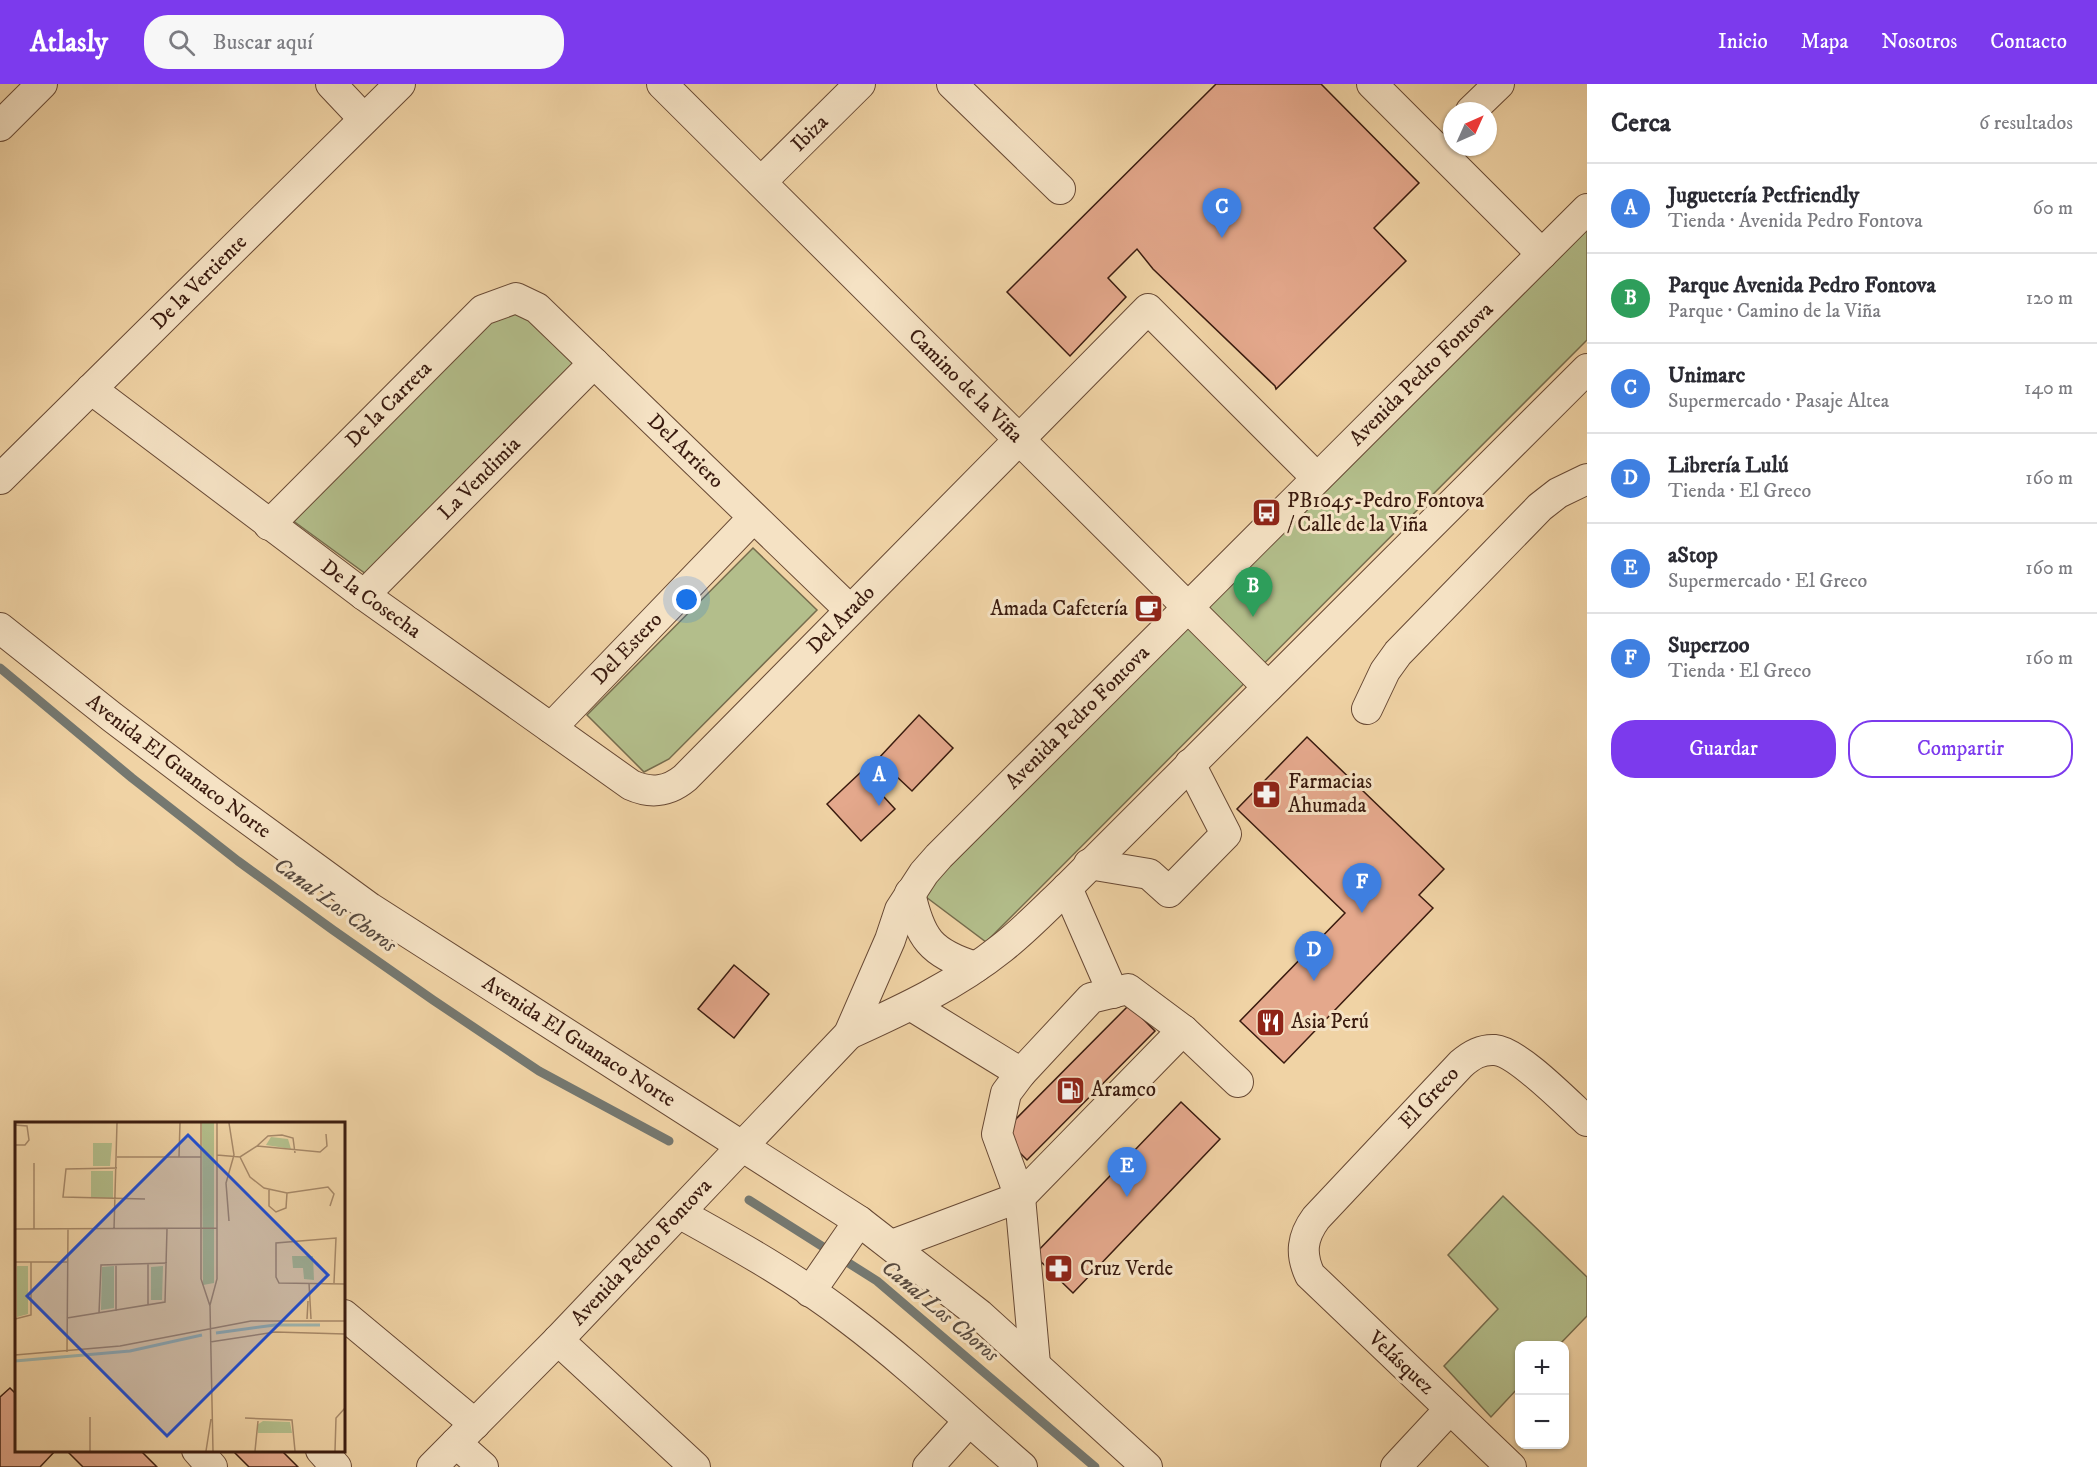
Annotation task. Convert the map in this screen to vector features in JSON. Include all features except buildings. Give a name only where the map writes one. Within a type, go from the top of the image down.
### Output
[{"type":"street","points":[[0,126],[42,84]]},
{"type":"street","points":[[331,84],[364,119]]},
{"type":"street","name":"De la Vertiente","points":[[0,479],[400,84]]},
{"type":"street","name":"Camino de la Viña","points":[[662,84],[1268,687]]},
{"type":"street","name":"Ibiza","points":[[761,182],[860,84]]},
{"type":"street","points":[[952,84],[1060,189]]},
{"type":"street","points":[[1372,84],[1443,137]]},
{"type":"street","points":[[1480,102],[1499,84]]},
{"type":"street","points":[[1459,156],[1542,254]]},
{"type":"street","name":"Avenida Pedro Fontova","points":[[432,1467],[558,1340],[849,1034],[890,940],[900,910],[910,893],[939,856],[1587,209]]},
{"type":"street","name":"Del Arriero","points":[[516,298],[537,308],[850,610]]},
{"type":"street","name":"De la Carreta","points":[[269,525],[483,310],[516,298]]},
{"type":"street","name":"Del Arado","points":[[658,791],[677,784],[685,778],[1148,309],[1317,478]]},
{"type":"street","name":"La Vendimia","points":[[364,595],[594,363]]},
{"type":"street","name":"Avenida Pedro Fontova","points":[[849,1034],[912,1006],[1001,950],[1067,888],[1587,369]]},
{"type":"street","name":"De la Cosecha","points":[[91,389],[364,595],[631,785],[649,791],[658,791]]},
{"type":"street","points":[[1367,710],[1385,671],[1420,628],[1540,507],[1558,493],[1587,479]]},
{"type":"street","name":"Del Estero","points":[[551,728],[753,518]]},
{"type":"street","name":"Avenida El Guanaco Norte","points":[[0,628],[166,758],[370,908],[741,1147],[853,1229],[892,1245],[980,1315],[1147,1467]]},
{"type":"street","points":[[1089,864],[1149,874],[1169,892],[1226,834],[1190,764]]},
{"type":"street","points":[[1067,888],[1113,993]]},
{"type":"street","points":[[910,893],[922,933],[936,949],[955,961],[976,967]]},
{"type":"street","points":[[1035,1364],[1020,1197],[997,1134],[1006,1093],[1021,1073],[1091,998],[1128,989],[1183,1030],[1238,1082]]},
{"type":"street","points":[[912,1006],[1021,1073]]},
{"type":"street","points":[[892,1245],[1020,1197],[1183,1030]]},
{"type":"street","name":"El Greco","points":[[1303,1252],[1308,1228],[1316,1218],[1461,1064],[1478,1052],[1497,1050],[1514,1058],[1587,1121]]},
{"type":"street","points":[[679,1213],[774,1268],[817,1282],[849,1318],[1022,1467]]},
{"type":"street","points":[[817,1282],[853,1229]]},
{"type":"street","name":"Velásquez","points":[[1303,1252],[1307,1270],[1318,1284],[1511,1467]]},
{"type":"street","points":[[345,1316],[465,1433],[483,1467]]},
{"type":"street","points":[[558,1340],[695,1467]]},
{"type":"street","points":[[1396,1467],[1450,1409]]},
{"type":"street","points":[[928,1467],[969,1421]]},
{"type":"street","points":[[199,1452],[212,1467]]},
{"type":"street","points":[[323,1452],[336,1467]]},
{"type":"green space","points":[[1587,221],[1587,340],[986,942],[922,894]]},
{"type":"green space","points":[[512,309],[526,316],[578,363],[366,574],[292,520],[490,318]]},
{"type":"green space","points":[[753,548],[817,610],[669,759],[644,772],[587,715]]},
{"type":"green space","points":[[1503,1196],[1587,1277],[1587,1316],[1563,1341],[1515,1341],[1515,1391],[1491,1417],[1444,1366],[1498,1309],[1448,1255]]},
{"type":"waterway","name":"Canal Los Choros","points":[[0,668],[132,778],[238,861],[333,930],[539,1071],[669,1141]]},
{"type":"waterway","name":"Canal Los Choros","points":[[749,1200],[877,1281],[1095,1467]]},
{"type":"place","name":"Unimarc","points":[[1222,238]]},
{"type":"place","name":"PB1045-Pedro Fontova / Calle de la Viña","points":[[1266,513]]},
{"type":"place","name":"Amada Cafetería","points":[[1149,609]]},
{"type":"place","name":"Parque Avenida Pedro Fontova","points":[[1253,617]]},
{"type":"place","name":"Farmacias Ahumada","points":[[1267,794]]},
{"type":"place","name":"Juguetería Petfriendly","points":[[879,806]]},
{"type":"place","name":"Superzoo","points":[[1362,913]]},
{"type":"place","name":"Librería Lulú","points":[[1314,981]]},
{"type":"place","name":"Asia Perú","points":[[1270,1022]]},
{"type":"place","name":"Aramco","points":[[1070,1090]]},
{"type":"place","name":"aStop","points":[[1127,1197]]},
{"type":"place","name":"Cruz Verde","points":[[1059,1269]]}]
